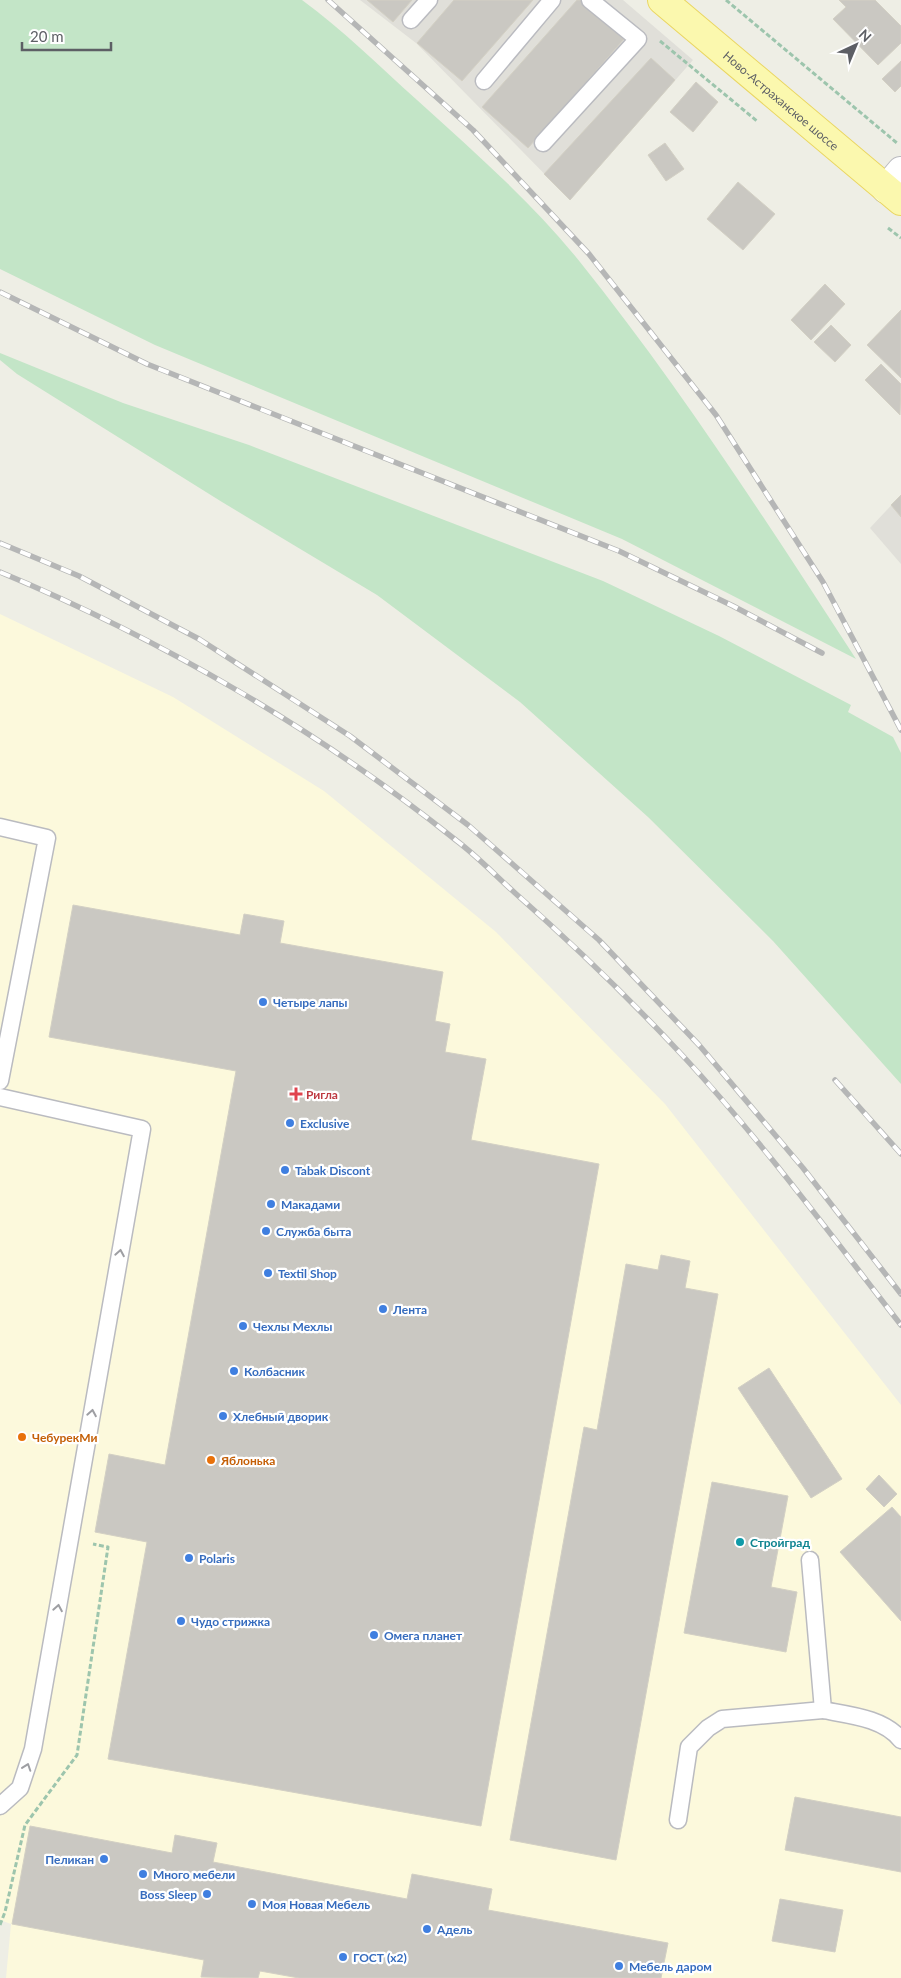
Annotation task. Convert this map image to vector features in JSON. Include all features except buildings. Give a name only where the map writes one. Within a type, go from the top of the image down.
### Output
[{"type":"main road","name":"Ново-Астраханское шоссе","points":[[662,0],[896,187]]},
{"type":"lane","points":[[411,20],[429,0]]},
{"type":"lane","points":[[484,81],[552,0]]},
{"type":"lane","points":[[543,143],[638,39],[590,0]]},
{"type":"lane","points":[[0,827],[47,838],[0,1081]]},
{"type":"lane","points":[[0,1098],[142,1129],[33,1749],[20,1788],[0,1806]]},
{"type":"lane","points":[[810,1560],[824,1710]]},
{"type":"lane","points":[[678,1820],[689,1748],[708,1728],[722,1719],[824,1710],[860,1716],[895,1732],[901,1740]]},
{"type":"path","points":[[726,0],[901,146]]},
{"type":"path","points":[[0,1925],[5,1912],[25,1825],[78,1755],[108,1547],[84,1542]]},
{"type":"shaded area","points":[[360,0],[623,0],[693,60],[570,200],[416,43]]},
{"type":"shaded area","points":[[901,495],[901,564],[870,528]]},
{"type":"shaded area","points":[[0,614],[173,697],[324,791],[496,932],[665,1104],[901,1405],[901,1978],[6,1978],[11,1924],[0,1920]]},
{"type":"green space","points":[[0,0],[302,0],[361,48],[502,178],[562,240],[689,407],[856,659],[622,539],[155,345],[0,269]]},
{"type":"green space","points":[[0,353],[123,403],[249,445],[603,581],[719,636],[851,705],[848,712],[893,737],[901,753],[901,1084],[773,941],[648,817],[520,702],[377,595],[222,502],[17,374],[0,360]]},
{"type":"railway","points":[[328,0],[473,130],[589,254],[716,415],[823,582],[901,730]]},
{"type":"railway","points":[[0,292],[147,364],[619,551],[733,606],[822,653]]},
{"type":"railway","points":[[0,543],[79,576],[199,639],[350,736],[468,825],[599,940],[699,1045],[803,1168],[901,1294]]},
{"type":"railway","points":[[0,572],[120,627],[238,691],[351,762],[465,847],[559,932],[683,1056],[768,1154],[901,1325]]},
{"type":"railway","points":[[835,1080],[901,1154]]},
{"type":"place","name":"Четыре лапы","points":[[263,1002]]},
{"type":"place","name":"Ригла","points":[[296,1094]]},
{"type":"place","name":"Exclusive","points":[[290,1123]]},
{"type":"place","name":"Tabak Discont","points":[[285,1170]]},
{"type":"place","name":"Макадами","points":[[271,1204]]},
{"type":"place","name":"Служба быта","points":[[266,1231]]},
{"type":"place","name":"Textil Shop","points":[[268,1273]]},
{"type":"place","name":"Лента","points":[[383,1309]]},
{"type":"place","name":"Чехлы Мехлы","points":[[243,1326]]},
{"type":"place","name":"Колбасник","points":[[234,1371]]},
{"type":"place","name":"Хлебный дворик","points":[[223,1416]]},
{"type":"place","name":"ЧебурекМи","points":[[22,1437]]},
{"type":"place","name":"Яблонька","points":[[211,1460]]},
{"type":"place","name":"Стройград","points":[[740,1542]]},
{"type":"place","name":"Polaris","points":[[189,1558]]},
{"type":"place","name":"Чудо стрижка","points":[[181,1621]]},
{"type":"place","name":"Омега планет","points":[[374,1635]]},
{"type":"place","name":"Пеликан","points":[[104,1859]]},
{"type":"place","name":"Много мебели","points":[[143,1874]]},
{"type":"place","name":"Boss Sleep","points":[[207,1894]]},
{"type":"place","name":"Моя Новая Мебель","points":[[252,1904]]},
{"type":"place","name":"Адель","points":[[427,1929]]},
{"type":"place","name":"ГОСТ (x2)","points":[[343,1957]]},
{"type":"place","name":"Мебель даром","points":[[619,1966]]}]
